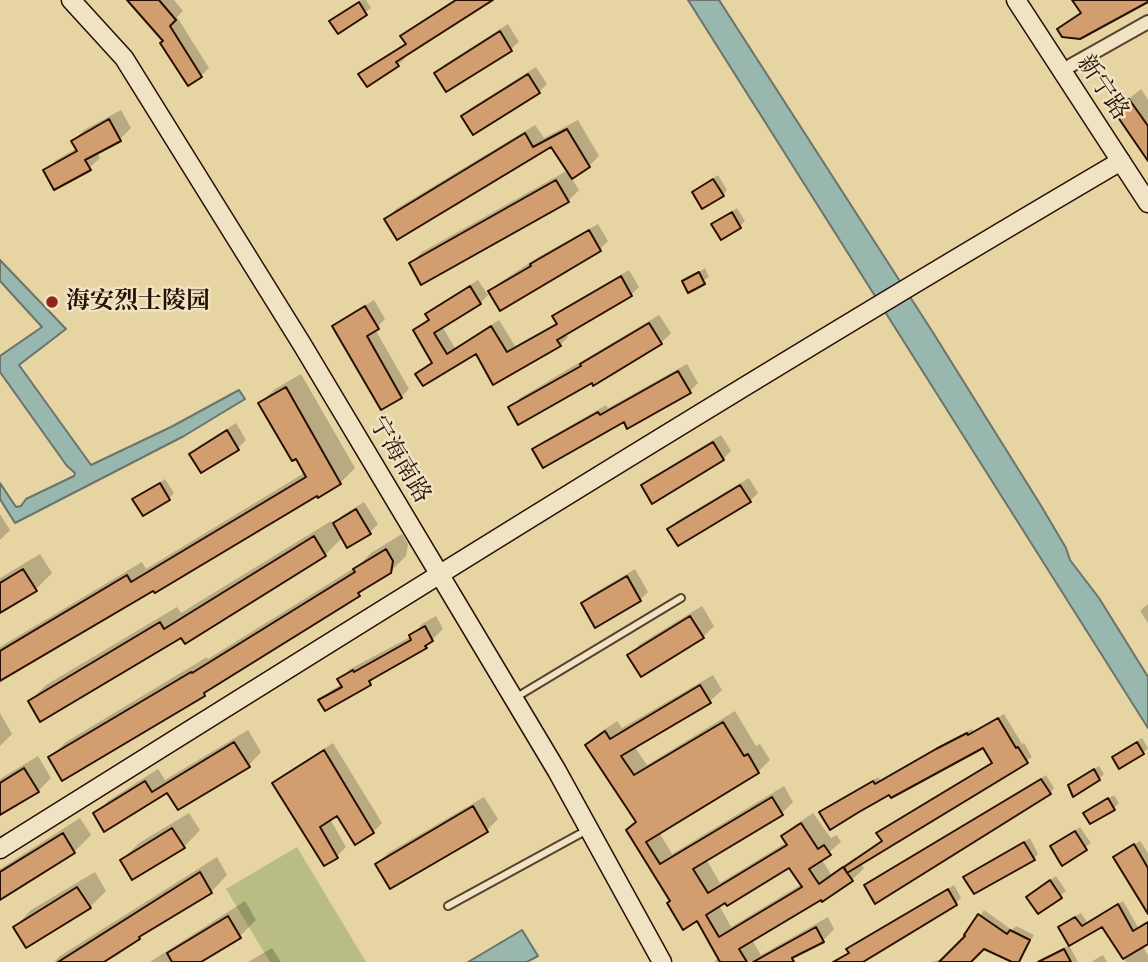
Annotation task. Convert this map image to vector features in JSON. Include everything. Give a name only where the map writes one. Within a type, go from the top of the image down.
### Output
[{"type":"street","name":"宁海南路","points":[[71,0],[124,58],[303,346],[514,699],[662,962]]},
{"type":"street","name":"新宁路","points":[[1016,0],[1148,202]]},
{"type":"street","points":[[1060,71],[1148,22]]},
{"type":"street","points":[[0,849],[874,306],[1121,161]]},
{"type":"lane","points":[[514,699],[681,598]]},
{"type":"lane","points":[[448,906],[589,829]]},
{"type":"green space","points":[[297,847],[366,962],[270,962],[226,889]]},
{"type":"water","points":[[688,0],[719,0],[932,331],[1040,504],[1066,548],[1070,560],[1099,598],[1148,677],[1148,728]]},
{"type":"water","points":[[0,260],[66,329],[19,365],[91,465],[171,427],[239,390],[245,399],[184,436],[15,523],[0,499],[0,483],[16,507],[75,473],[67,466],[0,372],[0,356],[42,327],[0,281]]},
{"type":"water","points":[[522,930],[538,956],[527,962],[468,962]]},
{"type":"building","points":[[127,0],[159,0],[176,20],[170,26],[202,77],[188,86],[160,43],[163,41]]},
{"type":"building","points":[[456,0],[493,0],[396,62],[399,66],[367,87],[358,74],[406,44],[400,36]]},
{"type":"building","points":[[1072,0],[1148,2],[1080,39],[1062,37],[1057,29],[1081,13]]},
{"type":"building","points":[[359,2],[367,15],[338,34],[329,21]]},
{"type":"building","points":[[500,31],[512,51],[446,92],[434,73]]},
{"type":"building","points":[[528,74],[540,93],[473,135],[461,116]]},
{"type":"building","points":[[1129,99],[1148,126],[1148,161],[1113,110]]},
{"type":"building","points":[[109,119],[121,141],[85,160],[91,170],[54,190],[43,170],[77,151],[71,141]]},
{"type":"building","points":[[567,129],[590,167],[572,179],[551,147],[397,240],[384,219],[525,133],[533,147]]},
{"type":"building","points":[[713,179],[724,196],[702,209],[692,192]]},
{"type":"building","points":[[556,180],[569,202],[421,285],[409,263]]},
{"type":"building","points":[[732,212],[741,228],[721,240],[711,224]]},
{"type":"building","points":[[589,230],[601,251],[500,311],[488,291]]},
{"type":"building","points":[[699,272],[705,284],[688,293],[682,281]]},
{"type":"building","points":[[621,276],[632,296],[557,340],[561,346],[493,385],[476,354],[423,386],[415,374],[432,363],[413,330],[429,320],[425,314],[470,286],[481,304],[434,333],[447,354],[491,326],[507,352],[557,324],[552,316]]},
{"type":"building","points":[[365,306],[379,329],[367,336],[402,398],[381,410],[332,326]]},
{"type":"building","points":[[649,323],[662,344],[593,386],[592,383],[518,425],[508,407],[581,366],[580,364]]},
{"type":"building","points":[[678,371],[691,393],[627,429],[624,422],[543,468],[532,449]]},
{"type":"building","points":[[286,387],[341,484],[0,681],[0,651],[127,575],[131,582],[306,477],[296,459],[292,461],[258,403]]},
{"type":"building","points":[[227,430],[239,450],[201,473],[189,454]]},
{"type":"building","points":[[713,442],[724,460],[652,504],[641,485]]},
{"type":"building","points":[[160,483],[170,500],[143,516],[132,499]]},
{"type":"building","points":[[740,485],[751,502],[678,546],[667,529]]},
{"type":"building","points":[[356,509],[371,534],[347,548],[333,523]]},
{"type":"building","points":[[314,536],[326,556],[185,644],[181,638],[40,722],[28,701],[160,622],[164,629]]},
{"type":"building","points":[[386,549],[393,561],[391,573],[358,593],[360,596],[204,693],[205,696],[62,781],[48,757],[192,673],[355,572],[353,569]]},
{"type":"building","points":[[23,569],[37,591],[0,613],[0,583]]},
{"type":"building","points":[[627,576],[641,601],[595,628],[581,603]]},
{"type":"building","points":[[690,616],[704,638],[641,677],[627,655]]},
{"type":"building","points":[[425,626],[433,641],[425,646],[427,648],[369,681],[371,685],[325,711],[318,700],[342,687],[337,679],[411,640],[409,635]]},
{"type":"building","points":[[700,685],[711,703],[621,756],[634,775],[723,722],[744,756],[748,754],[759,773],[646,842],[660,864],[772,797],[783,815],[693,869],[708,893],[787,845],[781,836],[801,823],[818,849],[824,845],[831,855],[809,869],[819,884],[843,867],[853,881],[822,902],[821,900],[739,949],[747,962],[720,962],[697,921],[683,930],[667,903],[670,901],[626,830],[636,822],[585,745],[605,731],[610,739]],"holes":[[[789,868],[802,887],[719,937],[706,915],[725,903],[727,906]]]},
{"type":"building","points":[[998,718],[1028,763],[847,873],[844,867],[882,841],[876,833],[992,763],[983,748],[891,798],[889,795],[830,830],[819,812],[873,781],[875,784]]},
{"type":"building","points":[[234,742],[250,767],[178,810],[167,793],[104,832],[93,813],[145,781],[152,792]]},
{"type":"building","points":[[1137,742],[1144,754],[1119,769],[1112,757]]},
{"type":"building","points":[[324,750],[374,833],[355,845],[337,816],[320,827],[338,858],[324,866],[272,783]]},
{"type":"building","points":[[24,768],[39,792],[0,815],[0,783]]},
{"type":"building","points":[[1094,769],[1100,780],[1073,797],[1068,785]]},
{"type":"building","points":[[1041,779],[1051,794],[875,904],[864,885]]},
{"type":"building","points":[[1108,798],[1115,810],[1090,824],[1083,813]]},
{"type":"building","points":[[473,806],[488,832],[390,889],[375,864]]},
{"type":"building","points":[[172,828],[185,848],[132,880],[120,860]]},
{"type":"building","points":[[1075,831],[1087,850],[1062,866],[1050,846]]},
{"type":"building","points":[[63,833],[75,853],[0,900],[0,872]]},
{"type":"building","points":[[1024,842],[1035,860],[974,894],[963,877]]},
{"type":"building","points":[[1134,844],[1148,868],[1148,914],[1113,857]]},
{"type":"building","points":[[200,872],[212,893],[139,937],[140,939],[104,962],[58,962]]},
{"type":"building","points":[[1050,880],[1062,898],[1038,914],[1026,897]]},
{"type":"building","points":[[77,887],[91,908],[26,948],[13,927]]},
{"type":"building","points":[[948,889],[957,905],[863,962],[833,962],[849,953],[846,949]]},
{"type":"building","points":[[1118,904],[1133,931],[1148,922],[1148,944],[1123,959],[1102,927],[1069,946],[1058,927],[1075,917],[1082,926]]},
{"type":"building","points":[[978,914],[1007,934],[1010,930],[1030,940],[1019,962],[1012,962],[984,949],[971,962],[939,962],[965,936]]},
{"type":"building","points":[[228,916],[241,938],[201,962],[172,962],[167,953]]},
{"type":"building","points":[[816,927],[824,942],[792,958],[794,962],[753,962]]},
{"type":"building","points":[[1064,949],[1071,962],[1038,962]]},
{"type":"place","name":"海安烈士陵园","points":[[52,302]]}]
